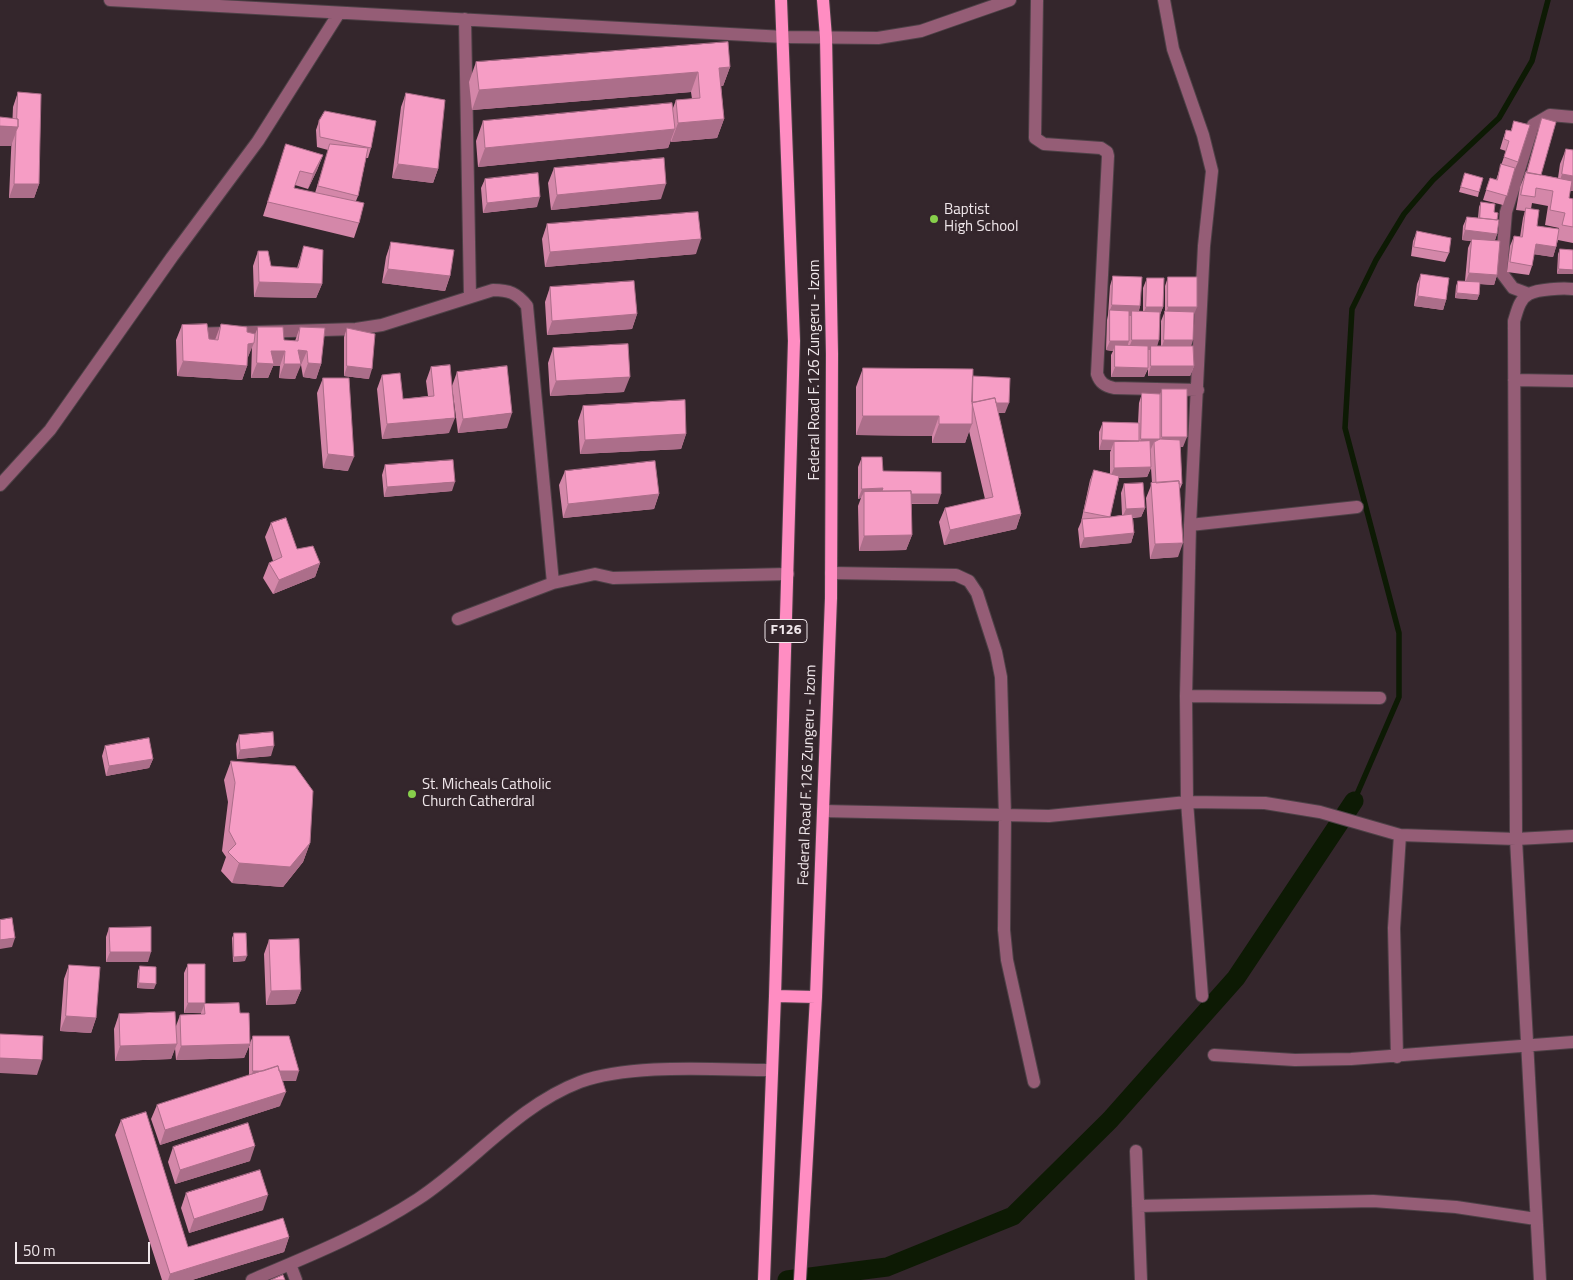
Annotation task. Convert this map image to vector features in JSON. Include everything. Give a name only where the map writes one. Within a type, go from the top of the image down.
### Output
[{"type":"main road","name":"Federal Road F.126 Zungeru - Izom","points":[[764,1280],[775,996],[794,341],[784,36],[781,0]]},
{"type":"main road","name":"Federal Road F.126 Zungeru - Izom","points":[[800,1280],[816,997],[831,573],[832,354],[826,37],[823,0]]},
{"type":"main road","points":[[775,996],[816,997]]},
{"type":"street","points":[[110,0],[784,36],[878,38],[920,31],[1010,0]]},
{"type":"street","points":[[1037,0],[1035,138],[1044,144],[1101,148],[1108,152],[1097,374],[1099,380],[1104,386],[1114,388],[1198,390]]},
{"type":"street","points":[[1164,0],[1173,49],[1203,135],[1212,170],[1204,246],[1190,525],[1186,696],[1187,802],[1202,996]]},
{"type":"street","points":[[0,485],[50,430],[172,257],[258,141],[339,13]]},
{"type":"street","points":[[465,19],[470,296]]},
{"type":"street","points":[[1573,117],[1550,115],[1533,125],[1506,212],[1502,272],[1513,288],[1529,294],[1573,289]]},
{"type":"street","points":[[181,334],[356,329],[382,325],[493,290],[507,290],[520,296],[527,306],[553,583]]},
{"type":"street","points":[[1529,294],[1519,304],[1514,321],[1516,839],[1540,1280]]},
{"type":"street","points":[[1514,380],[1573,381]]},
{"type":"street","points":[[1190,525],[1357,507]]},
{"type":"street","points":[[831,573],[956,575],[969,581],[977,593],[996,652],[1001,677],[1005,816],[1004,930],[1006,950],[1034,1082]]},
{"type":"street","points":[[458,619],[553,583],[595,574],[613,578],[788,574]]},
{"type":"street","points":[[1186,696],[1380,698]]},
{"type":"street","points":[[823,811],[1049,816],[1187,802],[1279,804],[1320,812],[1400,835],[1516,839],[1573,836]]},
{"type":"street","points":[[1396,1057],[1394,928],[1400,835]]},
{"type":"street","points":[[1214,1054],[1295,1060],[1396,1057],[1573,1042]]},
{"type":"street","points":[[252,1280],[366,1230],[419,1198],[537,1104],[581,1082],[636,1070],[772,1070]]},
{"type":"street","points":[[1136,1151],[1141,1280]]},
{"type":"street","points":[[1138,1206],[1373,1201],[1456,1208],[1536,1219]]},
{"type":"street","points":[[290,1264],[296,1280]]},
{"type":"building","points":[[728,42],[730,67],[719,68],[724,119],[678,123],[676,100],[700,98],[698,72],[479,90],[476,62]]},
{"type":"building","points":[[18,92],[41,94],[39,184],[14,184],[16,131],[18,127]]},
{"type":"building","points":[[406,93],[445,100],[438,169],[398,164]]},
{"type":"building","points":[[672,103],[675,129],[485,148],[483,121]]},
{"type":"building","points":[[325,111],[376,121],[371,148],[320,137],[319,121]]},
{"type":"building","points":[[0,117],[18,119],[18,127],[0,126]]},
{"type":"building","points":[[1542,118],[1556,122],[1541,175],[1527,173]]},
{"type":"building","points":[[1514,121],[1530,125],[1518,162],[1504,157],[1509,141],[1504,139],[1506,130],[1511,131]]},
{"type":"building","points":[[286,144],[323,155],[313,174],[300,171],[294,188],[364,203],[359,223],[268,202]]},
{"type":"building","points":[[330,144],[368,148],[358,196],[318,186]]},
{"type":"building","points":[[1566,149],[1573,150],[1573,176],[1562,174]]},
{"type":"building","points":[[664,158],[666,184],[557,195],[554,168]]},
{"type":"building","points":[[1501,164],[1515,168],[1507,196],[1486,190],[1490,178],[1497,180]]},
{"type":"building","points":[[1526,172],[1572,181],[1569,198],[1573,199],[1573,227],[1562,225],[1565,213],[1550,210],[1553,191],[1536,188],[1535,197],[1521,195]]},
{"type":"building","points":[[538,173],[540,197],[487,203],[485,179]]},
{"type":"building","points":[[1465,173],[1483,178],[1479,192],[1461,187]]},
{"type":"building","points":[[1481,202],[1495,204],[1494,212],[1498,213],[1497,220],[1480,218]]},
{"type":"building","points":[[1526,208],[1539,210],[1537,226],[1559,229],[1556,247],[1536,244],[1532,266],[1510,262],[1514,236],[1522,237]]},
{"type":"building","points":[[698,212],[701,239],[550,252],[547,224]]},
{"type":"building","points":[[1467,217],[1499,220],[1497,234],[1465,230]]},
{"type":"building","points":[[1417,231],[1451,238],[1449,253],[1414,247]]},
{"type":"building","points":[[1472,239],[1500,241],[1497,275],[1469,273]]},
{"type":"building","points":[[391,242],[454,250],[450,276],[388,269]]},
{"type":"building","points":[[304,246],[323,250],[322,284],[259,282],[258,251],[268,251],[271,266],[298,268]]},
{"type":"building","points":[[1560,249],[1573,250],[1573,270],[1559,269]]},
{"type":"building","points":[[1421,274],[1449,278],[1446,300],[1418,296]]},
{"type":"building","points":[[1113,276],[1142,277],[1140,306],[1112,305]]},
{"type":"building","points":[[1168,277],[1197,277],[1197,307],[1168,307]]},
{"type":"building","points":[[1147,278],[1164,278],[1163,307],[1146,307]]},
{"type":"building","points":[[634,281],[637,314],[552,321],[550,287]]},
{"type":"building","points":[[1458,281],[1480,282],[1479,295],[1457,293]]},
{"type":"building","points":[[1110,310],[1129,311],[1129,341],[1110,341]]},
{"type":"building","points":[[1132,311],[1160,312],[1159,340],[1132,340]]},
{"type":"building","points":[[1165,311],[1194,312],[1193,340],[1164,340]]},
{"type":"building","points":[[207,324],[209,339],[218,340],[221,324],[247,327],[247,332],[255,334],[254,343],[248,344],[247,366],[183,361],[182,325]]},
{"type":"building","points":[[258,327],[283,327],[284,340],[298,341],[300,327],[325,328],[321,364],[308,363],[307,351],[298,350],[301,364],[284,364],[285,351],[271,351],[274,364],[257,363]]},
{"type":"building","points":[[347,328],[375,334],[372,369],[347,366]]},
{"type":"building","points":[[628,344],[630,377],[556,381],[553,348]]},
{"type":"building","points":[[1115,345],[1148,346],[1148,368],[1115,367]]},
{"type":"building","points":[[1151,346],[1193,346],[1194,366],[1151,366]]},
{"type":"building","points":[[450,365],[455,418],[387,424],[382,375],[400,373],[403,399],[434,396],[431,367]]},
{"type":"building","points":[[507,366],[512,413],[463,419],[457,372]]},
{"type":"building","points":[[863,368],[973,369],[972,424],[939,424],[939,416],[863,416]]},
{"type":"building","points":[[973,376],[1010,378],[1009,403],[996,403],[995,398],[972,402]]},
{"type":"building","points":[[323,378],[349,378],[354,457],[328,454]]},
{"type":"building","points":[[1162,389],[1187,389],[1187,437],[1162,437]]},
{"type":"building","points":[[1142,393],[1160,394],[1160,439],[1141,439]]},
{"type":"building","points":[[995,398],[1021,514],[950,530],[945,508],[993,497],[972,403]]},
{"type":"building","points":[[685,400],[686,434],[585,440],[583,406]]},
{"type":"building","points":[[1103,422],[1139,423],[1139,441],[1102,440]]},
{"type":"building","points":[[1160,439],[1180,440],[1182,484],[1179,484],[1179,481],[1156,483],[1154,442]]},
{"type":"building","points":[[1150,441],[1151,467],[1114,468],[1114,442]]},
{"type":"building","points":[[862,457],[882,457],[883,471],[941,472],[941,494],[911,494],[911,491],[882,491],[883,488],[862,489]]},
{"type":"building","points":[[453,460],[455,482],[387,487],[385,465]]},
{"type":"building","points":[[655,461],[659,494],[568,504],[565,471]]},
{"type":"building","points":[[1094,470],[1119,476],[1110,517],[1084,512]]},
{"type":"building","points":[[1179,481],[1183,543],[1155,544],[1151,483]]},
{"type":"building","points":[[1143,483],[1145,508],[1126,509],[1124,484]]},
{"type":"building","points":[[911,491],[912,535],[864,536],[864,492]]},
{"type":"building","points":[[1132,514],[1134,533],[1084,538],[1082,519]]},
{"type":"building","points":[[286,518],[297,549],[313,546],[320,563],[279,580],[269,563],[282,557],[271,523]]},
{"type":"building","points":[[273,732],[274,746],[240,750],[239,735]]},
{"type":"building","points":[[149,738],[153,759],[109,766],[105,746]]},
{"type":"building","points":[[231,761],[295,766],[313,791],[310,843],[290,867],[239,863],[228,852],[236,844],[229,831],[235,783]]},
{"type":"building","points":[[12,918],[15,938],[0,940],[0,920]]},
{"type":"building","points":[[151,927],[151,952],[110,952],[109,928]]},
{"type":"building","points":[[234,933],[246,933],[247,956],[234,957]]},
{"type":"building","points":[[299,939],[301,990],[271,991],[269,940]]},
{"type":"building","points":[[188,964],[205,964],[205,1003],[188,1003]]},
{"type":"building","points":[[69,965],[100,967],[96,1018],[66,1016]]},
{"type":"building","points":[[140,966],[156,967],[156,984],[139,983]]},
{"type":"building","points":[[239,1003],[240,1013],[249,1013],[250,1044],[181,1046],[180,1015],[205,1014],[204,1004]]},
{"type":"building","points":[[175,1012],[177,1044],[120,1046],[119,1014]]},
{"type":"building","points":[[0,1034],[43,1036],[42,1060],[0,1058]]},
{"type":"building","points":[[253,1036],[289,1036],[299,1071],[279,1071],[278,1066],[263,1071],[253,1071]]},
{"type":"building","points":[[278,1066],[286,1092],[165,1130],[157,1105]]},
{"type":"building","points":[[146,1112],[188,1247],[283,1218],[289,1237],[170,1274],[121,1120]]},
{"type":"building","points":[[248,1123],[255,1146],[180,1170],[173,1147]]},
{"type":"building","points":[[260,1170],[268,1195],[194,1219],[186,1193]]},
{"type":"building","points":[[283,1275],[285,1280],[271,1280]]},
{"type":"waterway","points":[[1354,801],[1399,697],[1399,633],[1345,428],[1352,309],[1376,260],[1404,214],[1433,180],[1499,118],[1532,61],[1548,0]]},
{"type":"waterway","points":[[787,1280],[887,1267],[1013,1216],[1110,1120],[1236,978],[1354,801]]},
{"type":"place","name":"Baptist High School","points":[[934,219]]},
{"type":"place","name":"St. Micheals Catholic Church Catherdral","points":[[412,794]]}]
